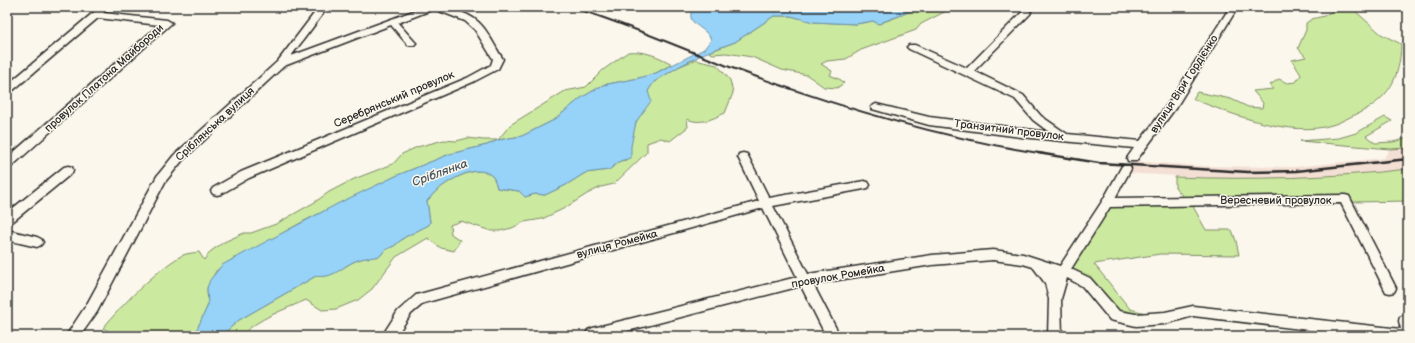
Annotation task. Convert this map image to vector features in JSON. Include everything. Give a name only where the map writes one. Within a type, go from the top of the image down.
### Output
[{"type":"street","points":[[7,90],[105,7]]},
{"type":"street","name":"Сріблянська вулиця","points":[[73,336],[92,308],[161,178],[178,158],[281,63],[324,7]]},
{"type":"street","points":[[281,63],[433,7]]},
{"type":"street","name":"Серебрянський провулок","points":[[217,191],[245,175],[427,99],[495,67],[498,59],[479,28],[468,19],[433,7]]},
{"type":"street","name":"вулиця Віри Гордієнко","points":[[1055,336],[1055,299],[1063,272],[1107,203],[1129,164],[1172,105],[1234,7]]},
{"type":"street","points":[[968,72],[1027,12]]},
{"type":"street","name":"провулок Платона Майбороди","points":[[7,164],[167,23],[96,15]]},
{"type":"street","points":[[393,22],[411,43]]},
{"type":"street","points":[[912,47],[1019,97],[1037,118],[1067,138]]},
{"type":"street","name":"Транзитний провулок","points":[[876,107],[929,121],[1067,138],[1144,145]]},
{"type":"street","points":[[743,157],[833,336]]},
{"type":"street","points":[[7,220],[68,170]]},
{"type":"street","name":"вулиця Ромейка","points":[[388,336],[392,328],[411,304],[420,298],[766,203],[864,185]]},
{"type":"street","name":"Вересневий провулок","points":[[1107,203],[1190,200],[1345,199],[1390,288]]},
{"type":"street","points":[[7,235],[37,242]]},
{"type":"street","name":"провулок Ромейка","points":[[592,334],[804,280],[932,260],[993,255],[1023,259],[1076,276],[1086,282],[1115,316],[1136,320],[1157,319],[1193,311],[1408,336]]},
{"type":"street","points":[[1032,262],[1038,265],[1049,277],[1053,287],[1055,299]]},
{"type":"shaded area","points":[[1408,148],[1408,169],[1319,177],[1231,179],[1124,173],[1133,161],[1197,166],[1293,167],[1384,158],[1390,149]]},
{"type":"green space","points":[[911,7],[954,7],[921,24],[916,30],[861,50],[846,59],[827,61],[821,64],[832,71],[830,75],[844,83],[837,88],[824,87],[807,75],[782,70],[752,57],[726,53],[713,54],[709,52],[735,42],[774,16],[791,16],[814,22],[856,24],[873,21],[879,24],[905,14],[912,9]]},
{"type":"green space","points":[[1337,8],[1354,10],[1381,34],[1401,44],[1398,68],[1391,86],[1377,102],[1368,108],[1332,125],[1298,129],[1243,117],[1193,99],[1197,92],[1231,99],[1248,107],[1262,108],[1263,103],[1253,91],[1273,89],[1270,85],[1279,79],[1287,83],[1296,82],[1301,75],[1292,60],[1306,57],[1298,48],[1306,30],[1306,23],[1312,19],[1324,16]]},
{"type":"green space","points":[[628,52],[640,52],[651,55],[672,64],[656,73],[603,85],[581,98],[554,120],[522,136],[498,140],[510,125],[565,91],[586,87],[603,70]]},
{"type":"green space","points":[[697,59],[699,61],[717,65],[730,80],[733,93],[725,113],[702,121],[692,121],[687,119],[688,127],[670,141],[661,138],[647,143],[647,152],[614,184],[601,187],[565,208],[542,219],[524,222],[512,228],[491,231],[461,221],[450,225],[451,234],[460,240],[454,251],[441,248],[428,238],[396,257],[372,289],[358,300],[336,309],[322,310],[306,300],[263,319],[241,336],[221,336],[239,320],[316,276],[333,274],[353,262],[380,256],[385,250],[394,246],[405,237],[428,225],[430,222],[427,201],[438,189],[451,180],[465,174],[480,171],[486,172],[493,177],[497,188],[519,191],[525,197],[535,194],[545,195],[566,185],[585,173],[609,170],[620,161],[626,160],[636,122],[640,116],[648,91],[654,82],[678,67]]},
{"type":"green space","points":[[1385,117],[1392,121],[1366,136],[1375,143],[1393,142],[1408,138],[1408,148],[1390,149],[1300,141],[1339,138],[1356,133]]},
{"type":"green space","points":[[468,138],[498,140],[487,145],[450,154],[398,175],[304,221],[245,254],[234,258],[216,271],[207,288],[208,305],[194,336],[117,336],[103,328],[129,299],[150,279],[171,262],[183,255],[199,252],[204,260],[211,251],[224,242],[244,233],[251,233],[276,224],[315,202],[329,192],[354,179],[393,164],[402,154],[417,147],[444,140],[456,141]]},
{"type":"green space","points":[[1408,169],[1408,201],[1353,202],[1347,195],[1183,197],[1175,187],[1175,177],[1292,178]]},
{"type":"green space","points":[[1190,201],[1206,230],[1232,230],[1239,255],[1160,254],[1094,264],[1130,309],[1165,318],[1115,316],[1103,301],[1066,273],[1107,203]]},
{"type":"water","name":"Сріблянка","points":[[694,7],[911,7],[913,9],[879,24],[873,21],[856,24],[813,22],[791,16],[774,16],[735,42],[705,53],[654,82],[648,91],[651,101],[636,122],[631,146],[631,158],[620,161],[609,170],[585,173],[566,185],[545,195],[535,194],[525,197],[519,191],[497,188],[493,177],[486,172],[480,171],[465,174],[451,180],[438,189],[427,201],[430,222],[429,225],[405,237],[394,246],[385,250],[380,256],[363,258],[328,276],[316,276],[239,320],[221,336],[194,336],[208,305],[207,288],[210,280],[222,265],[339,203],[398,175],[450,154],[487,145],[498,140],[522,136],[554,120],[581,98],[603,85],[656,73],[704,49],[711,40],[705,31],[693,22],[691,13]]},
{"type":"railway","points":[[571,7],[633,29],[773,83],[849,108],[927,130],[1045,154]]},
{"type":"railway","points":[[1038,153],[1099,163],[1248,172],[1296,171],[1408,159]]}]
